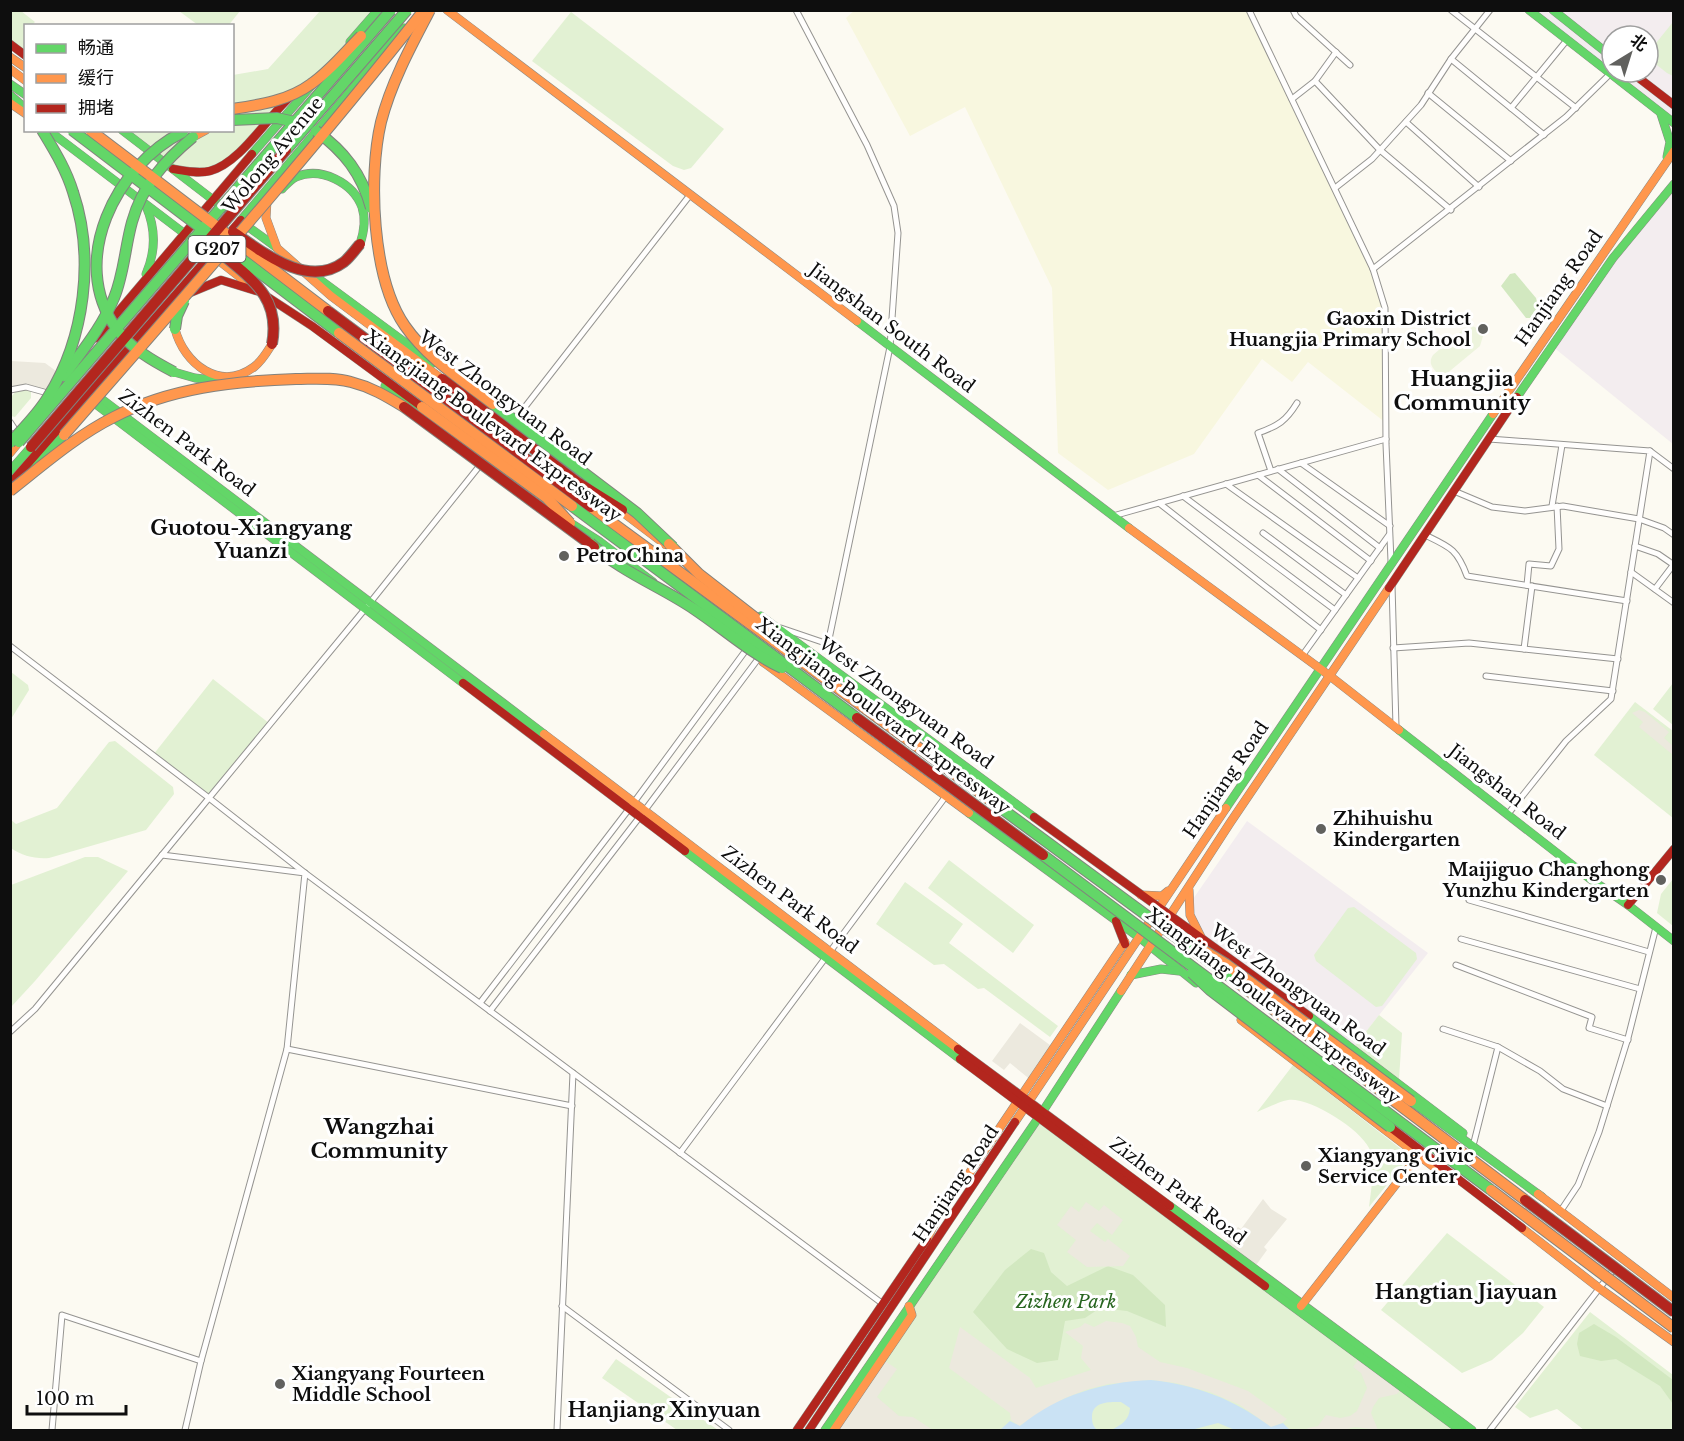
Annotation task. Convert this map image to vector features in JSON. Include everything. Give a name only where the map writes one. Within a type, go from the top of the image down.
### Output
[{"type":"main road","name":"Wolong Avenue","points":[[11,433],[378,10]]},
{"type":"main road","points":[[234,113],[287,97],[309,86],[383,10]]},
{"type":"main road","points":[[10,453],[391,10]]},
{"type":"main road","points":[[10,471],[407,10]]},
{"type":"main road","name":"Wolong Avenue","points":[[12,487],[88,394],[212,255],[419,10]]},
{"type":"main road","points":[[12,487],[64,435],[194,283],[270,199],[310,147],[373,75],[424,10]]},
{"type":"main road","points":[[377,241],[375,181],[378,137],[391,91],[430,10]]},
{"type":"main road","name":"Jiangshan South Road","points":[[447,10],[1113,516],[1320,669]]},
{"type":"main road","points":[[1529,10],[1600,64]]},
{"type":"main road","points":[[1553,10],[1600,47]]},
{"type":"main road","points":[[10,44],[24,54]]},
{"type":"main road","points":[[10,57],[24,67]]},
{"type":"main road","points":[[10,69],[24,80]]},
{"type":"main road","points":[[170,168],[190,173],[219,168],[243,147],[286,100],[323,73]]},
{"type":"main road","points":[[10,84],[24,94]]},
{"type":"main road","points":[[1626,84],[1674,123]]},
{"type":"main road","points":[[1647,84],[1672,103]]},
{"type":"main road","points":[[10,95],[24,107]]},
{"type":"main road","points":[[10,103],[24,113]]},
{"type":"main road","points":[[234,109],[264,104]]},
{"type":"main road","points":[[1660,112],[1670,142],[1666,162]]},
{"type":"main road","points":[[234,120],[277,118],[301,123],[330,140],[350,160],[364,184],[371,204],[384,284],[407,331],[457,378],[637,513],[661,534],[699,574],[776,634],[800,662]]},
{"type":"main road","points":[[43,132],[66,172],[78,211],[84,244],[86,277],[75,336],[47,393]]},
{"type":"main road","points":[[51,132],[484,461],[549,509],[599,541],[1151,946],[1268,1041],[1418,1156],[1522,1228]]},
{"type":"main road","name":"Xiangjiang Boulevard Expressway","points":[[75,132],[241,247],[1114,892],[1674,1312]]},
{"type":"main road","name":"Xiangjiang Boulevard Expressway","points":[[92,132],[143,178],[282,290],[1107,902],[1674,1328]]},
{"type":"main road","name":"West Zhongyuan Road","points":[[125,132],[277,248],[570,464],[596,492],[774,626],[1170,918],[1280,994],[1674,1298]]},
{"type":"main road","points":[[182,132],[161,144],[143,161],[120,189],[101,235],[97,257],[97,280],[101,300],[112,322],[128,340],[155,362],[174,372],[218,382],[314,379],[348,381],[376,390],[417,416],[639,579],[692,608],[761,659],[798,674]]},
{"type":"main road","points":[[11,433],[47,393],[99,328],[113,301],[122,275],[135,211],[150,182],[176,150],[202,132]]},
{"type":"main road","name":"Hanjiang Road","points":[[809,1431],[1024,1103],[1160,910],[1391,562],[1674,151]]},
{"type":"main road","points":[[287,165],[266,200],[266,218],[277,248],[331,296],[577,482],[616,506],[673,547]]},
{"type":"main road","points":[[143,178],[274,259],[297,270],[316,273],[331,271],[353,256],[364,233],[365,219],[362,206],[355,194],[337,180],[318,174],[294,178],[270,199]]},
{"type":"main road","points":[[143,178],[251,280],[271,304],[276,318],[276,332],[268,350],[253,367],[242,373],[226,375],[210,373],[198,368],[188,360],[176,339],[175,329],[180,307],[194,283]]},
{"type":"main road","name":"Hanjiang Road","points":[[825,1431],[1041,1115],[1189,887],[1454,491],[1613,258],[1674,184]]},
{"type":"main road","points":[[139,288],[149,267],[154,239],[150,214],[142,200]]},
{"type":"main road","points":[[100,381],[117,369],[189,292],[221,280],[260,292],[312,326],[547,498],[594,547]]},
{"type":"main road","points":[[12,487],[85,433],[135,407],[196,388],[275,380]]},
{"type":"main road","name":"Zizhen Park Road","points":[[88,394],[1460,1431]]},
{"type":"main road","name":"Jiangshan Road","points":[[1320,669],[1589,878],[1674,941]]},
{"type":"main road","points":[[1628,905],[1674,849]]},
{"type":"main road","points":[[1138,894],[1162,896],[1178,882]]},
{"type":"main road","points":[[1189,887],[1189,909],[1193,926],[1204,941]]},
{"type":"main road","points":[[1114,892],[1140,904],[1199,948],[1226,964],[1542,1197]]},
{"type":"main road","points":[[1107,902],[1125,922],[1185,967],[1210,990],[1599,1288],[1674,1342]]},
{"type":"main road","points":[[1116,921],[1128,952],[1120,966]]},
{"type":"main road","points":[[797,1431],[924,1245],[943,1206],[1024,1103],[1125,942]]},
{"type":"main road","points":[[1131,975],[1153,968],[1182,971]]},
{"type":"main road","points":[[1300,1308],[1418,1156]]},
{"type":"main road","points":[[834,1431],[912,1315],[909,1306]]},
{"type":"main road","name":"Zizhen Park Road","points":[[1300,1308],[1472,1431]]},
{"type":"street","points":[[774,626],[828,644],[890,346],[898,233],[894,206],[867,146],[796,10]]},
{"type":"street","points":[[1249,10],[1373,270],[1385,308],[1386,439],[1391,562]]},
{"type":"street","points":[[1293,10],[1296,16],[1350,65]]},
{"type":"street","points":[[1451,10],[1576,108]]},
{"type":"street","points":[[1335,188],[1372,159],[1421,105],[1451,59],[1490,10]]},
{"type":"street","points":[[1511,108],[1567,40]]},
{"type":"street","points":[[1292,99],[1315,81],[1336,52]]},
{"type":"street","points":[[1451,59],[1544,135]]},
{"type":"street","points":[[1315,81],[1380,150],[1451,210]]},
{"type":"street","points":[[1373,270],[1544,135],[1601,84]]},
{"type":"street","points":[[1428,93],[1512,161]]},
{"type":"street","points":[[1406,122],[1479,187]]},
{"type":"street","points":[[513,422],[690,195]]},
{"type":"street","points":[[10,390],[26,387],[47,393]]},
{"type":"street","points":[[1271,471],[1258,433],[1278,425],[1291,412],[1296,403]]},
{"type":"street","points":[[1113,516],[1386,439]]},
{"type":"street","points":[[1490,439],[1650,451],[1674,469]]},
{"type":"street","points":[[1524,649],[1530,586],[1529,564],[1551,566],[1559,549],[1554,506],[1562,445]]},
{"type":"street","points":[[1508,814],[1566,741],[1611,699],[1650,451]]},
{"type":"street","points":[[10,1032],[35,1009],[368,606],[484,461]]},
{"type":"street","points":[[1301,463],[1390,526]]},
{"type":"street","points":[[1278,469],[1380,548]]},
{"type":"street","points":[[1258,475],[1371,561]]},
{"type":"street","points":[[1226,484],[1358,578]]},
{"type":"street","points":[[1454,491],[1492,507],[1525,511],[1554,506],[1639,519],[1664,528],[1674,535]]},
{"type":"street","points":[[1183,496],[1335,610]]},
{"type":"street","points":[[1159,503],[1321,630]]},
{"type":"street","points":[[1263,533],[1346,595]]},
{"type":"street","points":[[1302,656],[1390,534]]},
{"type":"street","points":[[1425,535],[1447,546],[1458,555],[1467,576],[1627,601]]},
{"type":"street","points":[[1635,546],[1658,554],[1673,565],[1654,589]]},
{"type":"street","points":[[1631,572],[1674,603]]},
{"type":"street","points":[[1392,585],[1396,727]]},
{"type":"street","points":[[1393,648],[1469,644],[1618,659]]},
{"type":"street","points":[[10,646],[304,873],[883,1304]]},
{"type":"street","points":[[480,1003],[746,650]]},
{"type":"street","points":[[490,1011],[758,659]]},
{"type":"street","points":[[1486,676],[1612,691]]},
{"type":"street","points":[[680,1153],[946,796]]},
{"type":"street","points":[[162,855],[304,873]]},
{"type":"street","points":[[185,1431],[201,1360],[287,1049],[304,873]]},
{"type":"street","points":[[1468,900],[1649,952]]},
{"type":"street","points":[[1560,1212],[1578,1185],[1607,1106],[1628,1040],[1656,927]]},
{"type":"street","points":[[1461,939],[1640,989]]},
{"type":"street","points":[[1456,964],[1592,1017],[1589,1028],[1628,1040]]},
{"type":"street","points":[[1443,1029],[1498,1047],[1540,1071],[1563,1089],[1607,1106]]},
{"type":"street","points":[[1474,1142],[1498,1047]]},
{"type":"street","points":[[287,1049],[572,1106]]},
{"type":"street","points":[[558,1431],[573,1073]]},
{"type":"street","points":[[1490,1431],[1622,1259]]},
{"type":"street","points":[[562,1306],[729,1431]]},
{"type":"street","points":[[52,1431],[62,1315],[201,1360]]},
{"type":"shaded area","points":[[1529,11],[1673,11],[1673,123],[1623,84],[1660,84],[1660,24],[1600,24],[1600,66]]},
{"type":"shaded area","points":[[1673,182],[1673,444],[1552,346]]},
{"type":"shaded area","points":[[11,361],[45,363],[60,374],[44,392],[26,387],[11,390]]},
{"type":"shaded area","points":[[1639,710],[1645,712],[1669,732],[1664,738],[1673,746],[1673,755],[1639,727],[1643,722],[1632,713]]},
{"type":"shaded area","points":[[1247,821],[1428,953],[1354,1047],[1208,940],[1195,921],[1193,899]]},
{"type":"shaded area","points":[[1020,1023],[1054,1048],[1032,1081],[1010,1063],[1004,1070],[992,1061]]},
{"type":"shaded area","points":[[1263,1199],[1271,1209],[1287,1219],[1264,1247],[1267,1250],[1254,1268],[1223,1245],[1238,1227],[1241,1229]]},
{"type":"shaded area","points":[[1086,1202],[1099,1211],[1104,1205],[1123,1220],[1112,1235],[1097,1223],[1090,1231],[1105,1242],[1108,1239],[1130,1256],[1123,1266],[1087,1267],[1067,1252],[1076,1240],[1057,1225],[1071,1206],[1079,1212]]},
{"type":"shaded area","points":[[1106,1321],[1130,1326],[1138,1347],[1160,1362],[1187,1368],[1248,1391],[1287,1419],[1271,1427],[1240,1405],[1210,1392],[1176,1383],[1151,1380],[1108,1384],[1088,1389],[1063,1399],[1019,1426],[1011,1420],[1010,1413],[949,1368],[960,1327],[1030,1378],[1036,1388],[1091,1370],[1081,1358],[1083,1346],[1065,1332],[1085,1323],[1094,1327]]},
{"type":"shaded area","points":[[876,1355],[897,1369],[877,1397],[899,1416],[913,1417],[933,1430],[830,1430],[826,1428]]},
{"type":"shaded area","points":[[1360,1357],[1401,1389],[1397,1394],[1379,1398],[1373,1407],[1371,1413],[1378,1430],[1355,1427],[1343,1430],[1306,1430],[1318,1426],[1326,1415],[1340,1418],[1350,1416],[1357,1411],[1367,1388],[1361,1373],[1353,1367]]},
{"type":"green space","points":[[855,10],[1249,11],[1373,270],[1385,308],[1386,423],[1308,362],[1292,382],[1262,359],[1194,454],[1108,490],[1058,453],[1052,288],[965,107],[910,136],[846,18]]},
{"type":"green space","points":[[10,11],[21,11],[35,22],[24,24],[24,55],[11,44]]},
{"type":"green space","points":[[179,11],[240,11],[230,24],[197,24]]},
{"type":"green space","points":[[320,11],[378,11],[323,73],[286,100],[219,168],[199,172],[170,168],[123,132],[234,132],[234,75],[268,69]]},
{"type":"green space","points":[[571,12],[724,129],[691,168],[684,170],[673,166],[532,61]]},
{"type":"green space","points":[[1673,22],[1673,76],[1660,67],[1660,38]]},
{"type":"green space","points":[[1515,273],[1536,298],[1538,306],[1530,318],[1526,318],[1501,286],[1510,274]]},
{"type":"green space","points":[[1471,326],[1483,336],[1480,346],[1445,375],[1437,373],[1431,363],[1433,355],[1466,327]]},
{"type":"green space","points":[[20,387],[31,389],[31,398],[15,417],[11,416],[10,398]]},
{"type":"green space","points":[[11,672],[28,685],[29,690],[11,719]]},
{"type":"green space","points":[[213,679],[270,724],[209,798],[153,755]]},
{"type":"green space","points":[[1673,683],[1673,725],[1653,709]]},
{"type":"green space","points":[[1635,702],[1673,731],[1673,818],[1594,755]]},
{"type":"green space","points":[[115,741],[173,787],[174,794],[146,830],[49,858],[29,856],[11,848],[11,820],[16,824],[57,808],[109,742]]},
{"type":"green space","points":[[85,857],[98,857],[128,871],[11,1007],[11,885]]},
{"type":"green space","points":[[949,860],[1034,925],[1013,953],[928,888]]},
{"type":"green space","points":[[1673,879],[1673,926],[1657,913],[1661,894]]},
{"type":"green space","points":[[905,882],[963,924],[949,943],[1058,1026],[1050,1037],[984,988],[978,989],[944,964],[934,965],[876,924]]},
{"type":"green space","points":[[1354,907],[1416,953],[1417,959],[1382,1006],[1376,1007],[1316,961],[1314,955],[1348,908]]},
{"type":"green space","points":[[1379,1015],[1402,1033],[1399,1079],[1354,1047]]},
{"type":"green space","points":[[1293,1065],[1410,1156],[1369,1207],[1372,1177],[1371,1154],[1364,1140],[1345,1123],[1308,1103],[1297,1100],[1284,1101],[1257,1112]]},
{"type":"green space","name":"Zizhen Park","points":[[1039,1118],[1071,1145],[1453,1430],[825,1430]]},
{"type":"green space","points":[[1447,1233],[1544,1307],[1523,1333],[1492,1360],[1462,1373],[1381,1310]]},
{"type":"green space","points":[[1031,1249],[1044,1253],[1051,1272],[1067,1286],[1108,1266],[1133,1275],[1165,1305],[1166,1327],[1127,1311],[1100,1308],[1085,1318],[1065,1321],[1058,1360],[1037,1363],[1007,1349],[973,1312],[1005,1270]]},
{"type":"green space","points":[[1590,1312],[1673,1375],[1673,1430],[1584,1430],[1557,1409],[1530,1418],[1515,1407]]},
{"type":"green space","points":[[1594,1324],[1616,1337],[1673,1380],[1673,1404],[1660,1386],[1616,1359],[1601,1361],[1580,1356],[1577,1344],[1579,1333]]},
{"type":"green space","points":[[616,1359],[718,1430],[677,1430],[602,1378]]},
{"type":"water","points":[[1151,1380],[1168,1382],[1214,1395],[1229,1401],[1271,1427],[1283,1423],[1290,1430],[1235,1430],[1218,1423],[1191,1430],[1111,1430],[1124,1422],[1130,1408],[1117,1402],[1103,1403],[1095,1407],[1092,1418],[1097,1430],[1000,1430],[1010,1421],[1020,1426],[1050,1406],[1081,1392],[1115,1384]]},
{"type":"traffic: fast","points":[[350,42],[378,10]]},
{"type":"traffic: fast","points":[[19,442],[391,10]]},
{"type":"traffic: fast","points":[[286,150],[407,10]]},
{"type":"traffic: fast","points":[[1529,10],[1674,123]]},
{"type":"traffic: fast","points":[[1553,10],[1600,47]]},
{"type":"traffic: fast","points":[[241,220],[404,28]]},
{"type":"traffic: fast","points":[[10,84],[24,94]]},
{"type":"traffic: fast","points":[[252,154],[312,85]]},
{"type":"traffic: fast","points":[[10,95],[24,107]]},
{"type":"traffic: fast","points":[[1661,114],[1670,142],[1667,157]]},
{"type":"traffic: fast","points":[[234,120],[277,118],[299,123]]},
{"type":"traffic: fast","points":[[316,131],[351,164],[363,184],[371,208]]},
{"type":"traffic: fast","points":[[10,443],[40,409],[61,374],[71,349],[83,297],[84,243],[80,217],[67,175],[43,132]]},
{"type":"traffic: fast","points":[[51,132],[189,237]]},
{"type":"traffic: fast","points":[[75,132],[339,333]]},
{"type":"traffic: fast","points":[[125,132],[225,209]]},
{"type":"traffic: fast","points":[[174,372],[135,348],[116,328],[102,302],[97,274],[98,245],[106,217],[120,191],[138,167],[159,147],[183,132]]},
{"type":"traffic: fast","points":[[64,376],[98,329],[114,298],[132,222],[148,185],[173,155],[193,137]]},
{"type":"traffic: fast","points":[[282,189],[294,178],[306,174],[325,175],[344,184],[358,198],[362,207],[364,226],[360,244]]},
{"type":"traffic: fast","points":[[1517,397],[1613,258],[1674,184]]},
{"type":"traffic: fast","points":[[146,206],[152,223],[154,240],[152,257],[146,274]]},
{"type":"traffic: fast","points":[[243,223],[276,247]]},
{"type":"traffic: fast","points":[[315,276],[433,363]]},
{"type":"traffic: fast","points":[[175,329],[177,316],[184,301]]},
{"type":"traffic: fast","points":[[857,321],[1129,528]]},
{"type":"traffic: fast","points":[[174,372],[195,378],[220,381]]},
{"type":"traffic: fast","points":[[385,386],[418,411]]},
{"type":"traffic: fast","points":[[95,394],[544,734]]},
{"type":"traffic: fast","points":[[89,399],[463,683]]},
{"type":"traffic: fast","points":[[493,404],[637,513],[673,547]]},
{"type":"traffic: fast","points":[[1226,808],[1493,414]]},
{"type":"traffic: fast","points":[[29,471],[64,435]]},
{"type":"traffic: fast","points":[[10,471],[31,447]]},
{"type":"traffic: fast","points":[[572,506],[857,718]]},
{"type":"traffic: fast","points":[[566,520],[599,541],[653,582]]},
{"type":"traffic: fast","points":[[590,543],[628,571],[681,601],[748,648],[782,668]]},
{"type":"traffic: fast","points":[[761,616],[1034,817]]},
{"type":"traffic: fast","points":[[1399,730],[1674,941]]},
{"type":"traffic: fast","points":[[994,803],[1237,982]]},
{"type":"traffic: fast","points":[[969,813],[1140,938],[1196,983]]},
{"type":"traffic: fast","points":[[685,851],[960,1059]]},
{"type":"traffic: fast","points":[[1043,855],[1491,1190]]},
{"type":"traffic: fast","points":[[1131,975],[1161,969],[1179,971]]},
{"type":"traffic: fast","points":[[1192,973],[1210,990],[1390,1127]]},
{"type":"traffic: fast","points":[[825,1430],[1043,1111],[1121,991]]},
{"type":"traffic: fast","points":[[1309,1016],[1463,1133]]},
{"type":"traffic: fast","points":[[1411,1101],[1542,1197]]},
{"type":"traffic: fast","points":[[1170,1206],[1472,1430]]},
{"type":"traffic: fast","points":[[1265,1286],[1460,1430]]},
{"type":"traffic: slow","points":[[64,435],[292,172],[424,10]]},
{"type":"traffic: slow","points":[[430,10],[396,79],[381,122],[377,145],[374,198],[379,255],[394,306],[414,338],[435,359],[493,404]]},
{"type":"traffic: slow","points":[[447,10],[857,321]]},
{"type":"traffic: slow","points":[[234,109],[273,101],[302,90],[325,73],[361,36]]},
{"type":"traffic: slow","points":[[10,57],[24,67]]},
{"type":"traffic: slow","points":[[10,69],[24,80]]},
{"type":"traffic: slow","points":[[10,103],[24,113]]},
{"type":"traffic: slow","points":[[93,132],[328,311]]},
{"type":"traffic: slow","points":[[193,137],[202,132]]},
{"type":"traffic: slow","points":[[1493,414],[1674,151]]},
{"type":"traffic: slow","points":[[267,199],[266,218],[277,248],[331,296],[442,379]]},
{"type":"traffic: slow","points":[[213,256],[250,285]]},
{"type":"traffic: slow","points":[[175,329],[186,353],[205,371],[216,375],[229,377],[254,367],[272,344]]},
{"type":"traffic: slow","points":[[339,333],[572,506]]},
{"type":"traffic: slow","points":[[10,491],[73,442],[114,417],[157,399],[202,388],[272,380],[338,379],[372,389],[404,407]]},
{"type":"traffic: slow","points":[[422,407],[547,498],[570,523]]},
{"type":"traffic: slow","points":[[10,453],[19,442]]},
{"type":"traffic: slow","points":[[591,507],[994,803]]},
{"type":"traffic: slow","points":[[617,508],[666,545]]},
{"type":"traffic: slow","points":[[1129,528],[1330,676],[1399,730]]},
{"type":"traffic: slow","points":[[669,544],[699,574],[776,634],[786,645]]},
{"type":"traffic: slow","points":[[1121,991],[1230,823],[1389,588]]},
{"type":"traffic: slow","points":[[763,662],[969,813]]},
{"type":"traffic: slow","points":[[544,734],[958,1049]]},
{"type":"traffic: slow","points":[[1015,1122],[1226,808]]},
{"type":"traffic: slow","points":[[1189,890],[1190,915],[1201,937]]},
{"type":"traffic: slow","points":[[1141,895],[1162,896],[1168,891]]},
{"type":"traffic: slow","points":[[927,1239],[943,1206],[968,1175],[1125,942]]},
{"type":"traffic: slow","points":[[1203,950],[1226,964],[1411,1101]]},
{"type":"traffic: slow","points":[[1237,982],[1525,1200]]},
{"type":"traffic: slow","points":[[1241,1020],[1443,1174]]},
{"type":"traffic: slow","points":[[1301,1306],[1418,1156]]},
{"type":"traffic: slow","points":[[1491,1190],[1674,1328]]},
{"type":"traffic: slow","points":[[1538,1194],[1674,1298]]},
{"type":"traffic: slow","points":[[1518,1225],[1599,1288],[1674,1342]]},
{"type":"traffic: slow","points":[[834,1430],[912,1315],[909,1306]]},
{"type":"traffic: jam","points":[[10,44],[24,54]]},
{"type":"traffic: jam","points":[[1647,84],[1674,105]]},
{"type":"traffic: jam","points":[[173,169],[201,172],[221,166],[242,150],[289,98]]},
{"type":"traffic: jam","points":[[31,447],[286,150]]},
{"type":"traffic: jam","points":[[96,338],[252,154]]},
{"type":"traffic: jam","points":[[10,484],[241,220]]},
{"type":"traffic: jam","points":[[233,232],[272,258],[301,270],[316,272],[330,269],[344,262],[360,244]]},
{"type":"traffic: jam","points":[[216,249],[251,279],[267,300],[274,327],[272,344]]},
{"type":"traffic: jam","points":[[187,294],[221,280],[260,292],[312,326],[422,407]]},
{"type":"traffic: jam","points":[[328,311],[591,507]]},
{"type":"traffic: jam","points":[[442,379],[577,482],[622,510]]},
{"type":"traffic: jam","points":[[1389,588],[1517,397]]},
{"type":"traffic: jam","points":[[404,407],[594,547]]},
{"type":"traffic: jam","points":[[463,683],[685,851]]},
{"type":"traffic: jam","points":[[857,718],[1043,855]]},
{"type":"traffic: jam","points":[[1034,817],[1309,1016]]},
{"type":"traffic: jam","points":[[1628,905],[1674,849]]},
{"type":"traffic: jam","points":[[1116,921],[1125,944]]},
{"type":"traffic: jam","points":[[958,1049],[1170,1206]]},
{"type":"traffic: jam","points":[[960,1059],[1265,1286]]},
{"type":"traffic: jam","points":[[809,1430],[1015,1122]]},
{"type":"traffic: jam","points":[[1390,1127],[1522,1228]]},
{"type":"traffic: jam","points":[[1525,1200],[1674,1312]]},
{"type":"traffic: jam","points":[[797,1430],[927,1239]]},
{"type":"place","name":"Gaoxin District Huangjia Primary School","points":[[1483,329]]},
{"type":"place","name":"PetroChina","points":[[564,556]]},
{"type":"place","name":"Zhihuishu Kindergarten","points":[[1321,829]]},
{"type":"place","name":"Maijiguo Changhong Yunzhu Kindergarten","points":[[1661,880]]},
{"type":"place","name":"Xiangyang Civic Service Center","points":[[1306,1166]]},
{"type":"place","name":"Xiangyang Fourteen Middle School","points":[[280,1384]]},
{"type":"district","name":"Huangjia Community","points":[[1462,391]]},
{"type":"district","name":"Guotou-Xiangyang Yuanzi","points":[[251,540]]},
{"type":"district","name":"Wangzhai Community","points":[[379,1139]]},
{"type":"district","name":"Hangtian Jiayuan","points":[[1466,1292]]},
{"type":"district","name":"Hanjiang Xinyuan","points":[[664,1410]]}]
